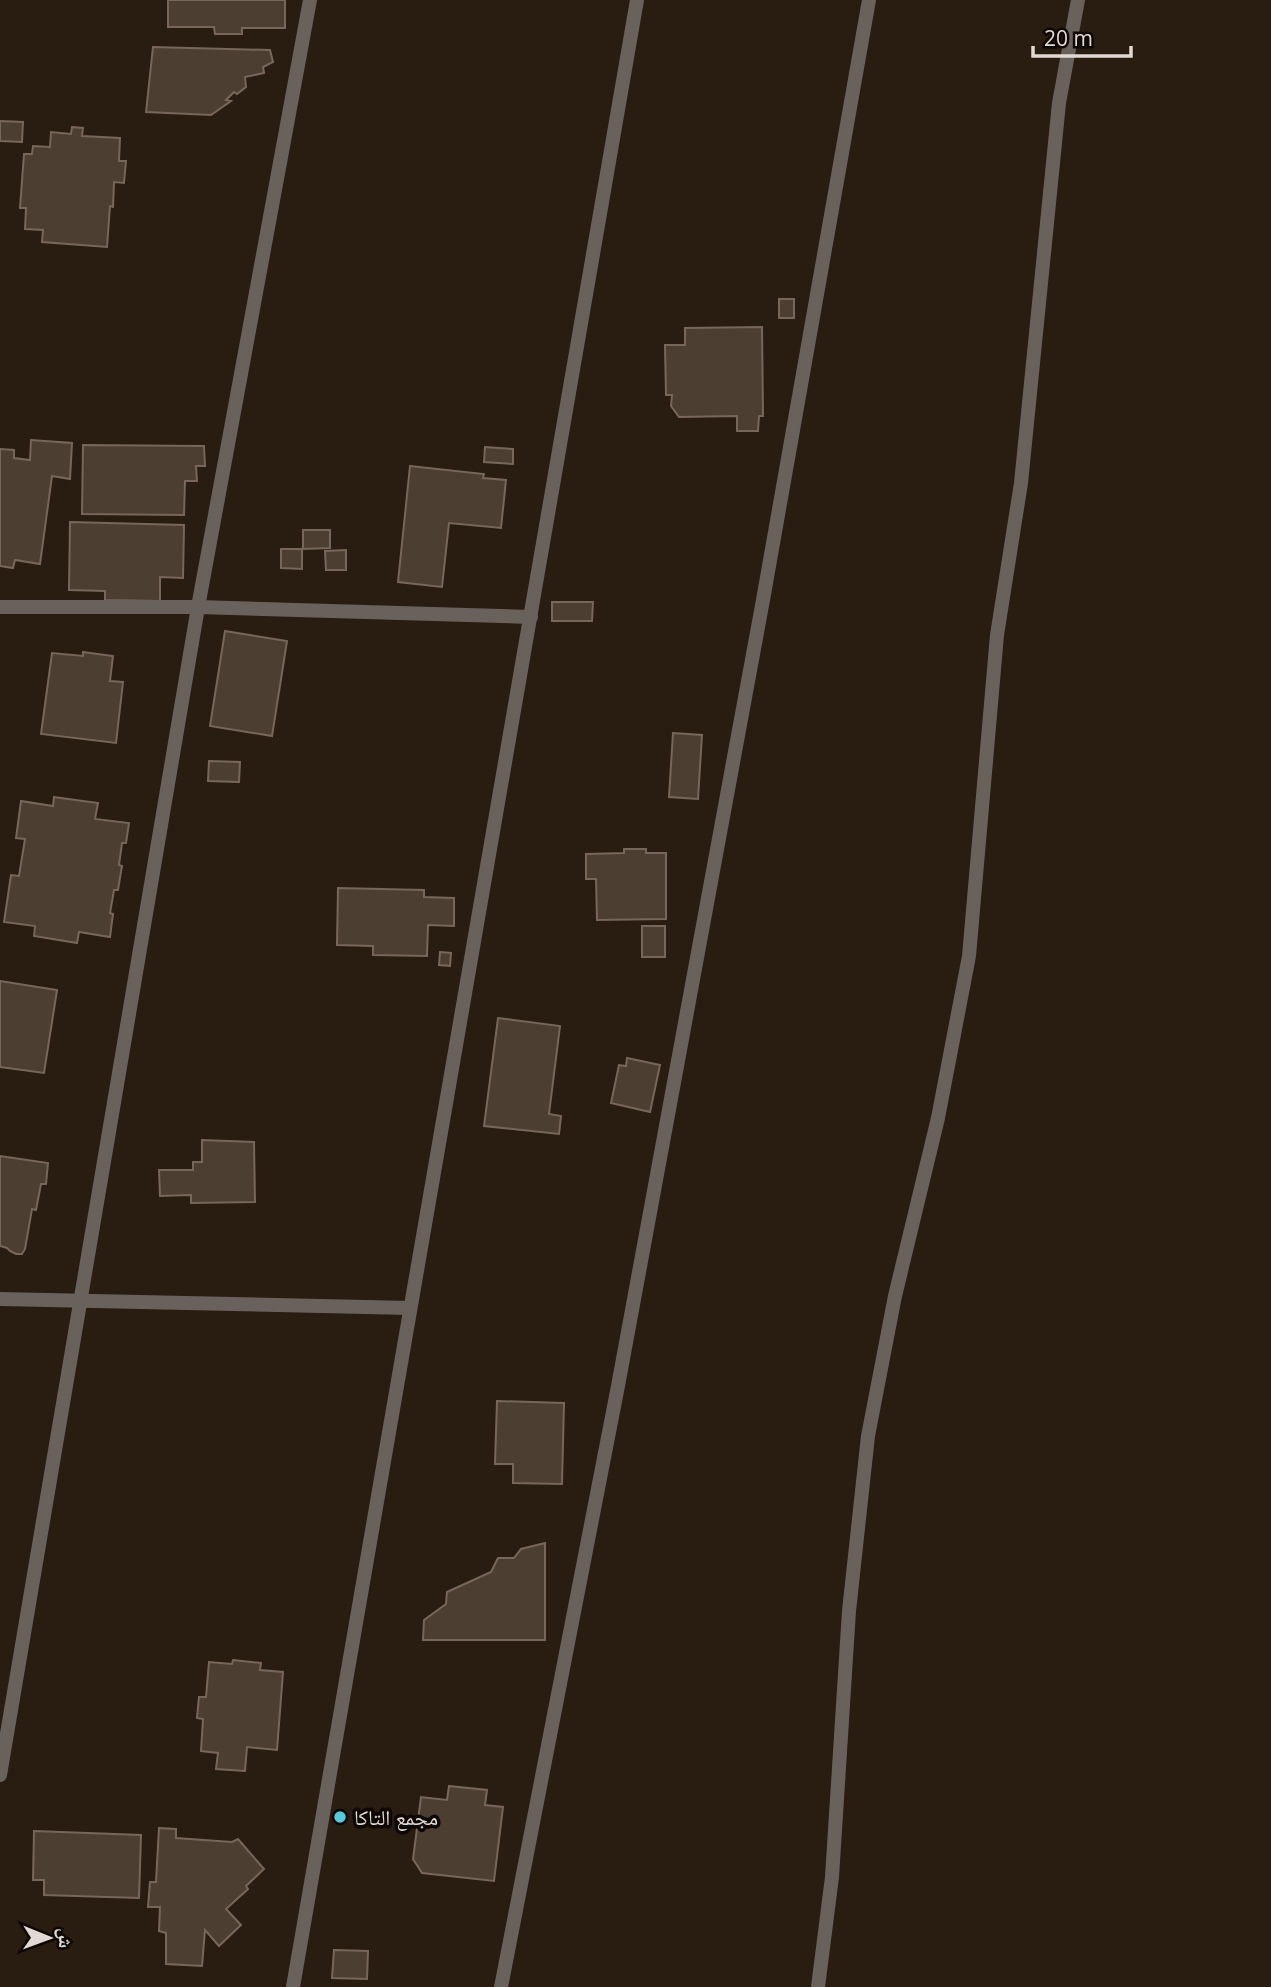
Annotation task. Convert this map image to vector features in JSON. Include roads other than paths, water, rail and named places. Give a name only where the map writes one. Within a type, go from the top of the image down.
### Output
[{"type":"street","points":[[0,1775],[198,607],[310,0]]},
{"type":"street","points":[[293,1987],[637,0]]},
{"type":"street","points":[[501,1987],[620,1372],[766,586],[869,0]]},
{"type":"street","points":[[818,1987],[832,1877],[849,1611],[868,1436],[895,1296],[938,1118],[969,956],[997,635],[1021,483],[1059,103],[1078,0]]},
{"type":"street","points":[[0,607],[198,607],[531,617]]},
{"type":"street","points":[[0,1299],[411,1308]]},
{"type":"place","name":"مجمع التاكا","points":[[340,1817]]}]
